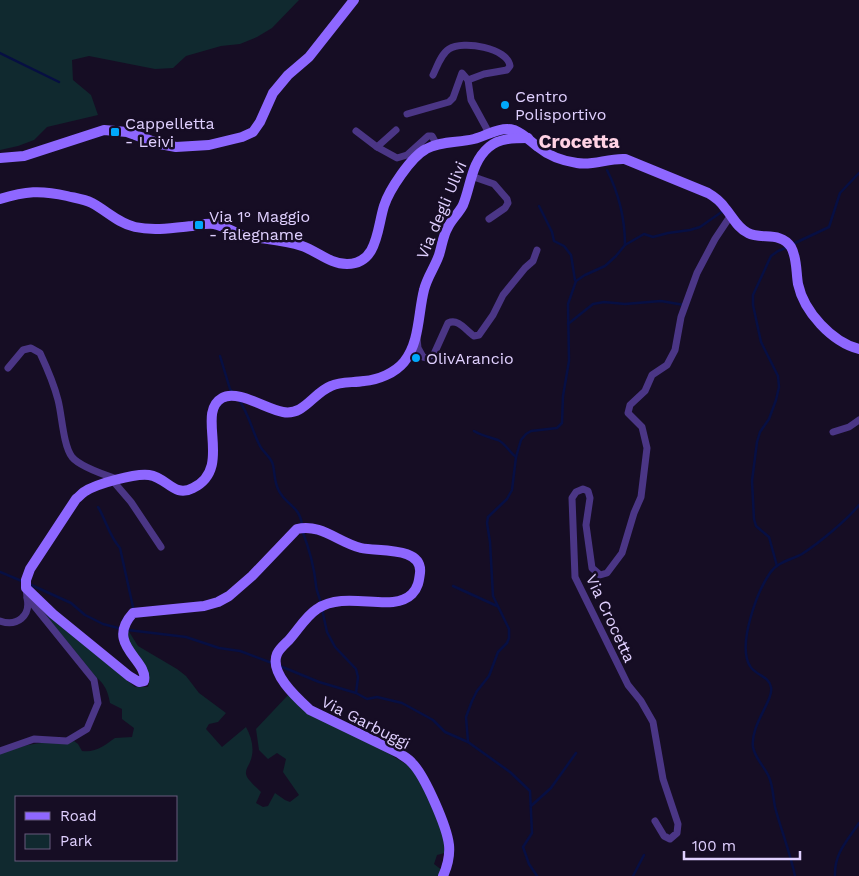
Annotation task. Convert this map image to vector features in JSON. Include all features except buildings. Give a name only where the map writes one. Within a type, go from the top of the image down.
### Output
[{"type":"street","points":[[0,158],[24,156],[104,130],[127,132],[160,144],[176,147],[209,145],[242,137],[253,132],[260,122],[273,93],[288,75],[309,57],[354,0]]},
{"type":"street","points":[[433,75],[444,53],[452,47],[460,45],[468,44],[492,50],[502,54],[509,60],[510,66],[507,70],[484,74],[468,80]]},
{"type":"street","points":[[407,114],[446,104],[453,98],[462,73],[468,80],[471,100],[489,133]]},
{"type":"street","points":[[0,199],[28,192],[47,192],[80,199],[92,204],[120,222],[146,229],[215,224],[237,233],[302,246],[329,260],[348,264],[365,258],[371,252],[375,243],[384,204],[416,157],[427,148],[471,140],[498,130],[509,129],[528,138],[540,149],[557,158],[588,164],[625,159],[708,192],[720,201],[742,231],[752,235],[777,237],[790,246],[795,260],[798,286],[812,313],[825,329],[842,342],[859,349]]},
{"type":"street","points":[[377,147],[396,130]]},
{"type":"street","points":[[356,131],[377,147],[397,158],[407,154],[428,136],[432,136],[437,145]]},
{"type":"street","name":"Via degli Ulivi","points":[[27,592],[26,580],[30,569],[76,500],[84,492],[96,486],[134,475],[149,475],[159,478],[180,492],[194,488],[206,476],[213,464],[213,410],[218,401],[223,397],[240,396],[270,409],[284,412],[299,411],[330,386],[375,380],[396,369],[409,354],[427,278],[439,257],[446,229],[462,206],[472,176],[483,153],[491,145],[512,138],[528,138]]},
{"type":"street","points":[[472,176],[494,184],[507,199],[506,208],[489,219]]},
{"type":"street","name":"Via Crocetta","points":[[655,821],[664,836],[670,839],[677,833],[678,824],[663,779],[653,722],[641,701],[628,685],[575,577],[572,498],[576,492],[583,489],[588,491],[590,498],[586,524],[592,568],[600,575],[607,573],[622,553],[641,497],[645,472],[647,448],[642,427],[628,413],[630,405],[645,391],[652,375],[667,365],[675,350],[681,317],[697,273],[715,239],[731,215]]},
{"type":"street","points":[[416,330],[418,348],[423,357],[427,358],[434,354],[448,323],[457,322],[474,336],[480,335],[503,295],[533,261],[538,250]]},
{"type":"street","points":[[8,368],[23,350],[31,348],[40,353],[58,399],[71,456],[97,472],[116,480],[161,547]]},
{"type":"street","points":[[832,432],[850,427],[859,420]]},
{"type":"street","name":"Via Garbuggi","points":[[27,592],[129,676],[139,682],[144,681],[144,672],[132,657],[124,640],[123,631],[126,620],[133,613],[204,606],[218,602],[229,596],[252,576],[297,529],[304,527],[316,528],[362,548],[410,554],[417,560],[420,569],[417,588],[405,600],[392,603],[341,600],[326,604],[311,614],[282,647],[277,654],[275,664],[276,672],[298,699],[310,710],[399,753],[412,762],[422,777],[446,832],[450,847],[447,868],[443,876]]},
{"type":"street","points":[[0,621],[13,622],[23,618],[28,604],[27,592]]},
{"type":"street","points":[[0,751],[34,740],[67,742],[87,729],[98,704],[94,680],[27,592]]},
{"type":"green space","points":[[0,0],[299,0],[272,28],[257,37],[240,44],[221,46],[186,56],[173,68],[155,69],[89,56],[72,60],[73,80],[91,95],[98,115],[47,127],[34,140],[0,150]]},
{"type":"green space","points":[[32,598],[135,687],[148,687],[149,675],[147,669],[129,641],[126,627],[138,646],[177,669],[186,676],[199,693],[226,713],[218,722],[209,724],[206,729],[222,747],[246,727],[253,749],[246,775],[261,792],[256,803],[263,807],[268,806],[275,793],[290,802],[299,795],[283,772],[286,759],[277,753],[268,759],[259,750],[256,729],[290,693],[409,766],[434,807],[442,830],[445,853],[437,855],[434,864],[443,871],[441,876],[0,876],[0,753],[31,744],[74,741],[82,751],[92,751],[115,738],[132,737],[134,728],[122,719],[122,709],[110,703],[102,682]]},
{"type":"waterway","points":[[0,53],[59,82]]},
{"type":"waterway","points":[[607,170],[620,206],[624,225],[625,245]]},
{"type":"waterway","points":[[793,244],[829,227],[840,193],[859,173]]},
{"type":"waterway","points":[[539,206],[552,232],[554,241],[564,246],[571,255],[575,280]]},
{"type":"waterway","points":[[468,742],[466,717],[472,701],[489,676],[498,652],[507,643],[509,638],[509,629],[493,596],[488,517],[507,499],[512,490],[516,457],[521,440],[531,431],[557,428],[562,423],[563,396],[569,361],[568,304],[576,281],[605,266],[625,245],[644,234],[653,237],[690,230],[700,227],[723,211]]},
{"type":"waterway","points":[[777,566],[769,537],[756,526],[754,519],[752,481],[757,442],[760,432],[769,419],[779,387],[778,376],[761,342],[753,305],[753,295],[771,256],[788,247]]},
{"type":"waterway","points":[[568,324],[593,304],[604,302],[625,304],[661,301],[684,305]]},
{"type":"waterway","points":[[220,356],[230,389],[234,394]]},
{"type":"waterway","points":[[239,400],[260,446],[272,462],[277,488],[299,514],[302,525]]},
{"type":"waterway","points":[[474,431],[498,440],[516,457]]},
{"type":"waterway","points":[[795,876],[775,807],[770,780],[753,747],[755,730],[769,699],[771,687],[768,680],[755,672],[750,666],[747,657],[747,632],[755,605],[773,569],[802,554],[816,544],[859,505]]},
{"type":"waterway","points":[[98,507],[120,548],[133,610]]},
{"type":"waterway","points":[[302,530],[311,557],[321,604]]},
{"type":"waterway","points":[[0,572],[24,582]]},
{"type":"waterway","points":[[29,584],[71,603],[85,615],[103,624],[122,629]]},
{"type":"waterway","points":[[453,586],[497,606]]},
{"type":"waterway","points":[[322,609],[327,632],[335,647],[356,669],[358,677],[356,693]]},
{"type":"waterway","points":[[128,630],[186,637],[219,648],[240,651],[272,663]]},
{"type":"waterway","points":[[280,666],[319,682],[356,693],[367,699],[377,697],[402,703],[433,720],[445,732],[468,742],[510,772],[530,791],[532,833],[523,847],[529,864],[537,876]]},
{"type":"waterway","points":[[531,806],[551,788],[576,753]]},
{"type":"waterway","points":[[835,876],[839,854],[859,823]]},
{"type":"waterway","points":[[633,876],[644,855]]},
{"type":"place","name":"Centro Polisportivo","points":[[505,105]]},
{"type":"place","name":"Cappelletta - Leivi","points":[[115,132]]},
{"type":"place","name":"Via 1° Maggio - falegname","points":[[199,225]]},
{"type":"place","name":"OlivArancio","points":[[416,358]]},
{"type":"district","name":"Crocetta","points":[[579,141]]}]
